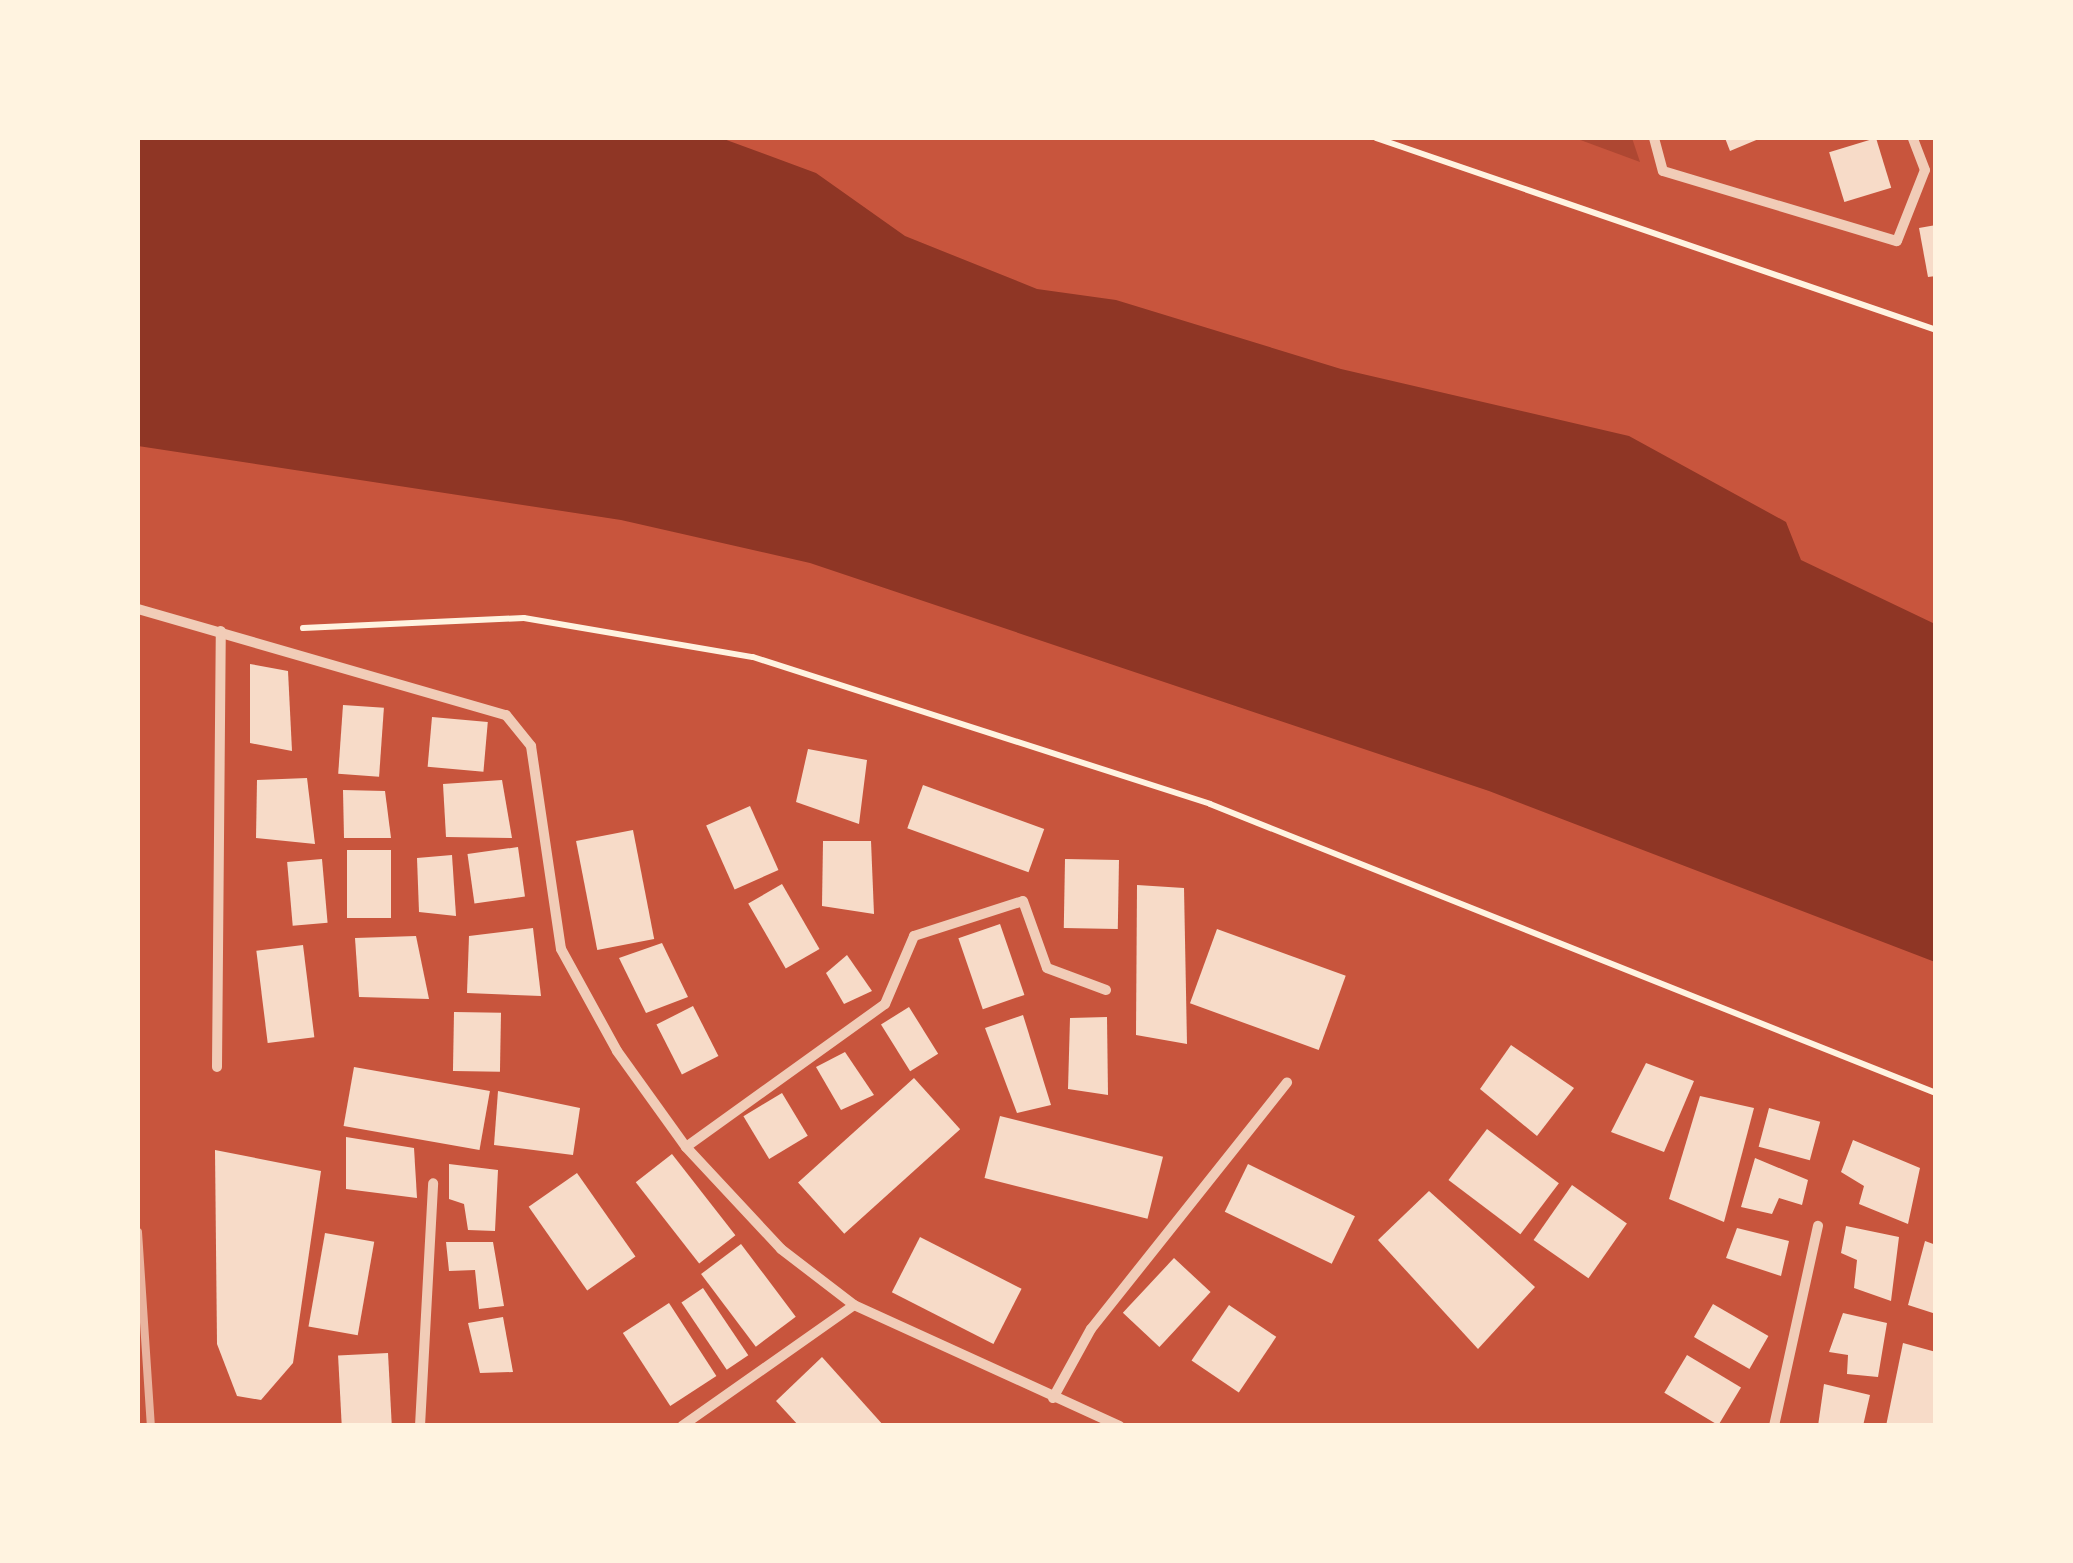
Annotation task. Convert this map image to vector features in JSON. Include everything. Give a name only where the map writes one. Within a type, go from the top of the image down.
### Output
[{"type":"street","points":[[1654,138],[1663,171],[1897,241],[1925,170],[1913,138]]},
{"type":"street","points":[[138,609],[506,715],[531,746],[561,948],[617,1051],[686,1147],[781,1249],[854,1305],[1120,1426]]},
{"type":"street","points":[[216,1067],[222,632]]},
{"type":"street","points":[[686,1147],[885,1004],[914,936],[1023,901],[1047,968],[1106,990]]},
{"type":"street","points":[[1053,1398],[1091,1329],[1287,1083]]},
{"type":"street","points":[[420,1426],[433,1184]]},
{"type":"street","points":[[1774,1426],[1818,1226]]},
{"type":"street","points":[[682,1426],[854,1305]]},
{"type":"path","points":[[1376,138],[1936,330]]},
{"type":"path","points":[[297,628],[524,618],[754,657],[1210,804],[1936,1093]]},
{"type":"shaded area","points":[[138,138],[721,138],[816,173],[905,236],[1037,289],[1116,300],[1341,369],[1629,436],[1786,522],[1801,560],[1935,624],[1935,962],[1489,791],[810,563],[621,520],[138,446]]},
{"type":"shaded area","points":[[1575,138],[1632,138],[1640,162]]},
{"type":"building","points":[[1725,138],[1761,138],[1730,151]]},
{"type":"building","points":[[1876,138],[1891,188],[1844,202],[1829,152]]},
{"type":"building","points":[[1936,225],[1936,276],[1928,277],[1919,228]]},
{"type":"building","points":[[250,664],[288,671],[292,751],[250,743]]},
{"type":"building","points":[[343,705],[384,708],[379,777],[338,774]]},
{"type":"building","points":[[432,717],[488,722],[483,772],[428,767]]},
{"type":"building","points":[[808,749],[867,760],[859,824],[796,802]]},
{"type":"building","points":[[307,778],[315,844],[256,838],[257,780]]},
{"type":"building","points":[[502,780],[512,838],[446,837],[443,784]]},
{"type":"building","points":[[923,785],[1044,829],[1028,872],[907,828]]},
{"type":"building","points":[[343,790],[385,791],[391,838],[344,838]]},
{"type":"building","points":[[750,806],[778,870],[735,889],[706,826]]},
{"type":"building","points":[[633,830],[654,939],[597,950],[576,841]]},
{"type":"building","points":[[823,841],[871,841],[874,914],[822,906]]},
{"type":"building","points":[[518,847],[525,897],[474,904],[467,854]]},
{"type":"building","points":[[347,850],[391,850],[391,918],[347,918]]},
{"type":"building","points":[[452,855],[456,916],[419,912],[417,858]]},
{"type":"building","points":[[322,859],[328,923],[293,926],[287,862]]},
{"type":"building","points":[[1065,859],[1119,860],[1118,929],[1064,928]]},
{"type":"building","points":[[782,884],[820,949],[786,968],[748,903]]},
{"type":"building","points":[[1137,885],[1184,888],[1187,1044],[1136,1035]]},
{"type":"building","points":[[1000,924],[1024,995],[983,1009],[958,938]]},
{"type":"building","points":[[533,928],[541,996],[467,993],[469,936]]},
{"type":"building","points":[[1217,929],[1346,976],[1319,1050],[1190,1003]]},
{"type":"building","points":[[416,936],[429,999],[359,997],[355,938]]},
{"type":"building","points":[[662,943],[688,997],[646,1013],[619,958]]},
{"type":"building","points":[[303,945],[314,1037],[268,1043],[256,951]]},
{"type":"building","points":[[847,955],[872,991],[844,1004],[826,973]]},
{"type":"building","points":[[693,1006],[718,1056],[682,1075],[656,1025]]},
{"type":"building","points":[[909,1007],[938,1054],[910,1071],[881,1024]]},
{"type":"building","points":[[454,1012],[501,1013],[500,1072],[453,1071]]},
{"type":"building","points":[[1023,1015],[1051,1105],[1017,1113],[985,1028]]},
{"type":"building","points":[[1107,1017],[1108,1095],[1068,1089],[1070,1018]]},
{"type":"building","points":[[1511,1045],[1574,1088],[1537,1136],[1480,1089]]},
{"type":"building","points":[[845,1052],[874,1095],[841,1110],[816,1067]]},
{"type":"building","points":[[1646,1063],[1694,1081],[1664,1152],[1611,1132]]},
{"type":"building","points":[[354,1067],[490,1091],[479,1150],[344,1126]]},
{"type":"building","points":[[914,1078],[960,1129],[844,1234],[798,1182]]},
{"type":"building","points":[[498,1091],[580,1108],[573,1155],[494,1145]]},
{"type":"building","points":[[782,1093],[808,1136],[769,1159],[743,1116]]},
{"type":"building","points":[[1700,1096],[1754,1108],[1724,1222],[1669,1199]]},
{"type":"building","points":[[1769,1108],[1820,1122],[1810,1160],[1759,1147]]},
{"type":"building","points":[[1000,1116],[1163,1157],[1148,1219],[985,1178]]},
{"type":"building","points":[[1487,1129],[1559,1183],[1520,1234],[1448,1180]]},
{"type":"building","points":[[346,1137],[414,1148],[417,1198],[346,1189]]},
{"type":"building","points":[[1853,1140],[1920,1168],[1908,1224],[1859,1204],[1864,1186],[1841,1172]]},
{"type":"building","points":[[215,1150],[321,1171],[293,1363],[261,1400],[237,1396],[217,1344]]},
{"type":"building","points":[[672,1154],[735,1235],[699,1263],[636,1182]]},
{"type":"building","points":[[1755,1158],[1808,1180],[1802,1205],[1779,1198],[1772,1214],[1741,1207]]},
{"type":"building","points":[[449,1164],[498,1170],[495,1231],[468,1230],[464,1204],[449,1199]]},
{"type":"building","points":[[1248,1164],[1355,1216],[1332,1264],[1225,1212]]},
{"type":"building","points":[[577,1173],[636,1257],[587,1290],[529,1207]]},
{"type":"building","points":[[1572,1185],[1627,1223],[1588,1278],[1534,1240]]},
{"type":"building","points":[[1429,1191],[1535,1287],[1478,1349],[1378,1240]]},
{"type":"building","points":[[1846,1226],[1899,1237],[1891,1301],[1854,1288],[1857,1260],[1841,1253]]},
{"type":"building","points":[[1737,1228],[1789,1241],[1781,1276],[1726,1258]]},
{"type":"building","points":[[325,1233],[374,1242],[358,1335],[309,1327]]},
{"type":"building","points":[[920,1237],[1022,1289],[993,1344],[892,1292]]},
{"type":"building","points":[[1925,1241],[1936,1245],[1936,1314],[1908,1305]]},
{"type":"building","points":[[446,1242],[493,1242],[504,1306],[479,1309],[475,1270],[449,1271]]},
{"type":"building","points":[[741,1244],[796,1317],[756,1347],[701,1274]]},
{"type":"building","points":[[1174,1258],[1211,1292],[1159,1347],[1123,1313]]},
{"type":"building","points":[[703,1288],[748,1355],[727,1370],[681,1303]]},
{"type":"building","points":[[669,1303],[716,1376],[670,1406],[623,1333]]},
{"type":"building","points":[[1713,1304],[1768,1336],[1749,1369],[1694,1337]]},
{"type":"building","points":[[1229,1305],[1276,1337],[1239,1392],[1192,1361]]},
{"type":"building","points":[[1843,1313],[1887,1323],[1878,1377],[1847,1374],[1848,1355],[1829,1352]]},
{"type":"building","points":[[503,1317],[513,1372],[480,1373],[468,1323]]},
{"type":"building","points":[[1903,1343],[1936,1352],[1936,1426],[1886,1426]]},
{"type":"building","points":[[388,1353],[392,1426],[342,1426],[338,1356]]},
{"type":"building","points":[[1687,1355],[1741,1387],[1718,1425],[1664,1393]]},
{"type":"building","points":[[822,1357],[884,1426],[799,1426],[776,1401]]},
{"type":"building","points":[[1824,1384],[1870,1395],[1863,1426],[1818,1426]]},
{"type":"railway","points":[[138,1232],[151,1426]]}]
